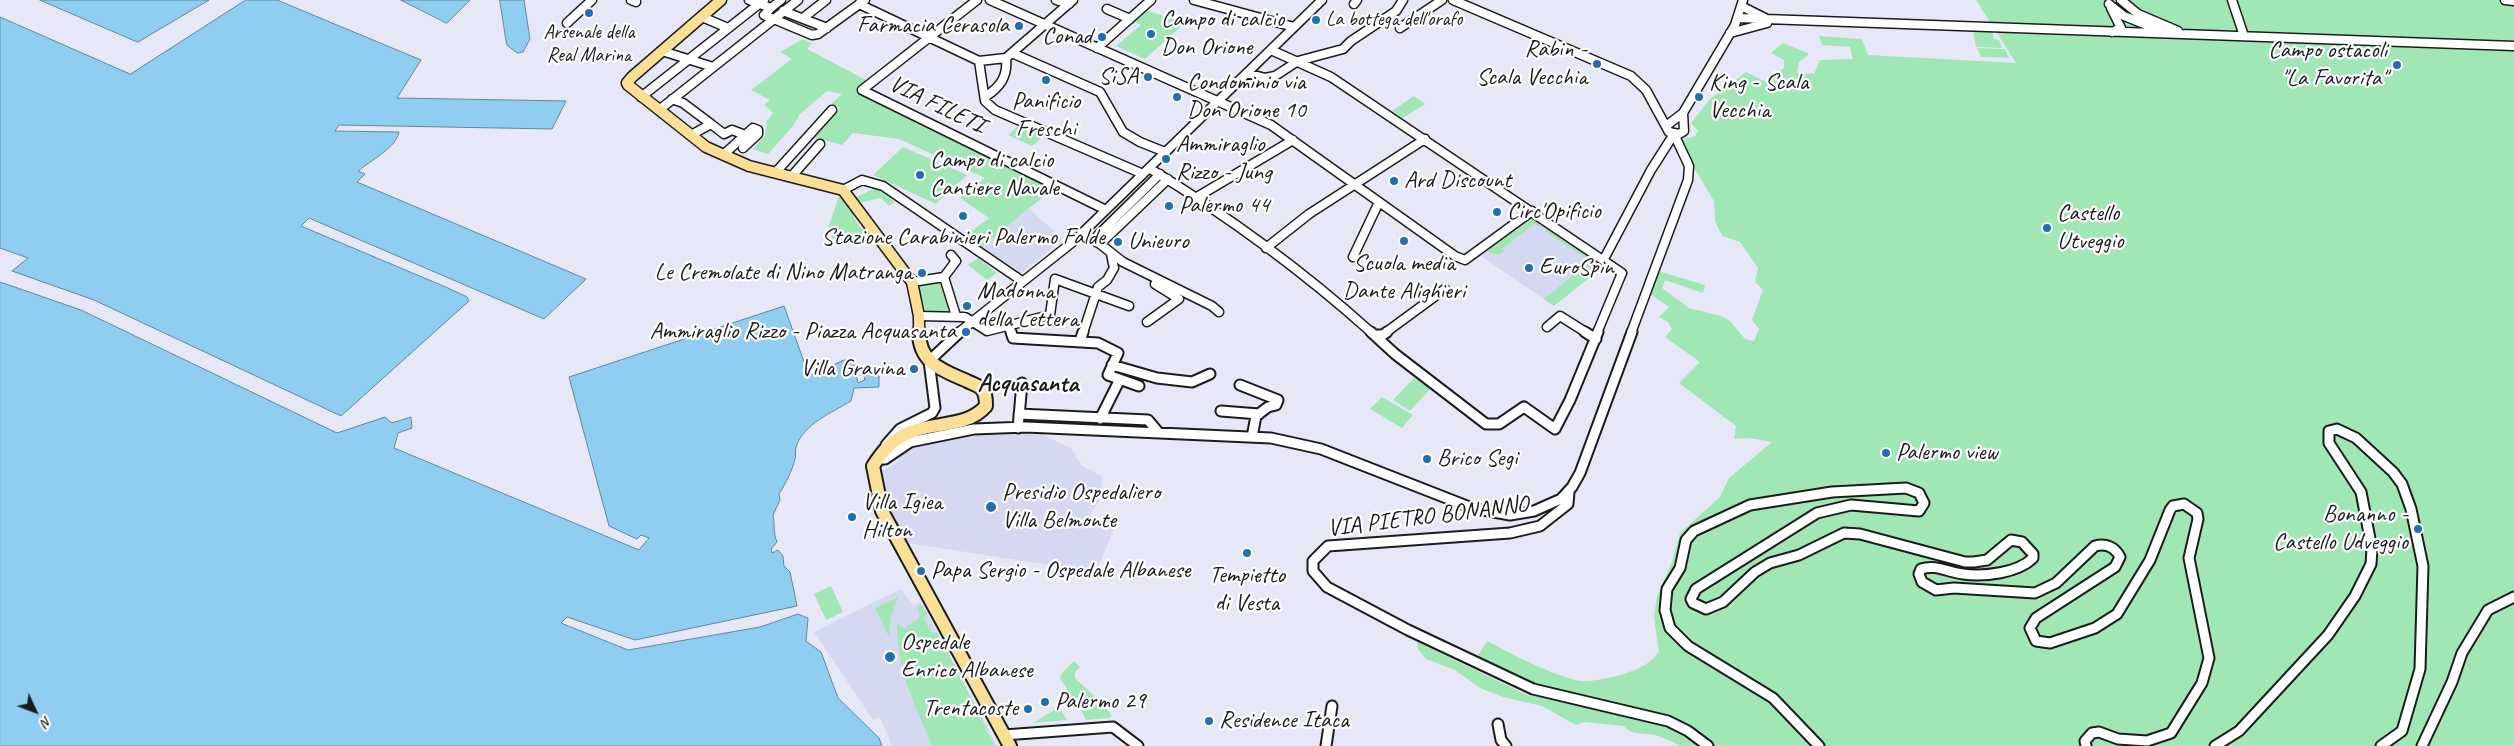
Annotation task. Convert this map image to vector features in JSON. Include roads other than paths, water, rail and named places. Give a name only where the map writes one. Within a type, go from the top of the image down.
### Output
[{"type":"main road","points":[[721,0],[627,83],[630,88],[706,147],[775,173],[842,190],[912,282],[919,316],[919,346],[929,361],[981,388],[986,396],[986,406],[980,414],[967,420],[907,433],[885,448],[873,466],[882,511],[1006,741]]},
{"type":"street","points":[[567,23],[592,0]]},
{"type":"street","points":[[748,0],[761,2],[771,8]]},
{"type":"street","points":[[781,0],[764,14],[812,35],[827,28],[863,1],[928,38],[979,61],[1009,55],[1071,2]]},
{"type":"street","points":[[658,110],[798,0]]},
{"type":"street","points":[[803,18],[826,0]]},
{"type":"street","name":"VIA FILETI","points":[[977,0],[862,90],[1107,208]]},
{"type":"street","points":[[990,0],[1047,22]]},
{"type":"street","points":[[1004,0],[1047,22],[1219,99],[1271,125],[1455,256],[1465,260],[1532,211]]},
{"type":"street","points":[[1056,0],[1071,2]]},
{"type":"street","points":[[1100,46],[1151,0]]},
{"type":"street","points":[[1194,0],[1294,27]]},
{"type":"street","points":[[885,448],[890,436],[899,428],[932,413],[935,408],[929,361],[972,321],[1022,281],[1048,264],[1081,234],[1322,0]]},
{"type":"street","points":[[1247,73],[1265,78],[1275,76],[1298,62],[1343,49],[1396,11],[1403,0]]},
{"type":"street","points":[[1400,28],[1442,0]]},
{"type":"street","name":"VIA PIETRO BONANNO","points":[[1453,0],[1631,76],[1646,90],[1677,144],[1689,166],[1688,180],[1580,473],[1569,492],[1568,504],[1552,520],[1540,526],[1510,533],[1328,546],[1314,557],[1312,564],[1314,575],[1326,587],[1510,680],[1549,694],[1668,721],[1688,731],[1708,746]]},
{"type":"street","points":[[2121,0],[2142,16],[2190,34]]},
{"type":"street","points":[[2505,0],[2514,1]]},
{"type":"street","points":[[642,97],[761,2]]},
{"type":"street","points":[[1604,259],[1662,151],[1669,130],[1683,113],[1730,33],[1738,18],[1742,2],[1764,17],[1777,21]]},
{"type":"street","points":[[2108,2],[2132,20],[2171,34]]},
{"type":"street","points":[[2108,2],[2120,28],[2112,32]]},
{"type":"street","points":[[2233,3],[2244,36]]},
{"type":"street","points":[[1107,9],[1130,19]]},
{"type":"street","points":[[783,12],[827,28]]},
{"type":"street","points":[[702,17],[728,28]]},
{"type":"street","points":[[1738,18],[1777,21],[2514,46]]},
{"type":"street","points":[[1730,33],[1777,21]]},
{"type":"street","points":[[979,61],[985,102],[994,110],[1146,171],[1164,176],[1197,197],[1344,308],[1395,354],[1486,424],[1494,426],[1500,424],[1518,408],[1524,407],[1555,429],[1570,400],[1622,273],[1604,259],[1331,77],[1271,50]]},
{"type":"street","points":[[662,51],[713,68]]},
{"type":"street","points":[[985,97],[1004,82],[1008,70],[1009,55]]},
{"type":"street","points":[[1009,55],[1100,92],[1109,104],[1120,128],[1129,136],[1165,152]]},
{"type":"street","points":[[672,100],[683,103],[724,134],[732,130],[745,135]]},
{"type":"street","points":[[775,173],[832,110]]},
{"type":"street","points":[[1669,130],[1684,131],[1686,128],[1683,124],[1683,113]]},
{"type":"street","points":[[691,135],[711,124]]},
{"type":"street","points":[[1669,130],[1683,124]]},
{"type":"street","points":[[723,155],[753,128],[758,130],[758,134],[743,148]]},
{"type":"street","points":[[1197,197],[1293,140]]},
{"type":"street","points":[[1266,248],[1310,214],[1426,140]]},
{"type":"street","points":[[1662,151],[1670,142],[1677,144]]},
{"type":"street","points":[[791,177],[820,144]]},
{"type":"street","points":[[1097,242],[1164,176]]},
{"type":"street","points":[[842,190],[860,179],[870,180],[883,186],[1022,281]]},
{"type":"street","points":[[1353,257],[1379,202]]},
{"type":"street","points":[[1081,234],[1149,275],[1212,306],[1218,312]]},
{"type":"street","points":[[1080,341],[1098,287],[1107,280],[1114,268],[1110,253]]},
{"type":"street","points":[[912,282],[944,277],[955,265],[956,260],[951,255]]},
{"type":"street","points":[[1147,322],[1179,298],[1150,280],[1149,275]]},
{"type":"street","points":[[944,277],[956,316]]},
{"type":"street","points":[[919,316],[956,316],[972,321],[987,332],[1050,315],[1055,280],[1129,306]]},
{"type":"street","points":[[1374,335],[1383,335],[1444,289]]},
{"type":"street","points":[[1548,327],[1560,316],[1596,339]]},
{"type":"street","points":[[1009,326],[1013,338],[1098,343],[1118,353],[1108,375],[1139,386]]},
{"type":"street","points":[[1112,364],[1157,378],[1192,382],[1210,374]]},
{"type":"street","points":[[1100,419],[1120,379]]},
{"type":"street","points":[[1018,428],[1022,382]]},
{"type":"street","points":[[1240,385],[1278,400],[1276,405],[1271,405],[1256,416],[1252,437]]},
{"type":"street","points":[[1221,411],[1259,414]]},
{"type":"street","points":[[1019,414],[1148,420],[1158,432]]},
{"type":"street","points":[[876,459],[885,459],[910,442],[974,429],[1018,428],[1158,432],[1271,438],[1320,449],[1472,508],[1510,515],[1549,506],[1569,492]]},
{"type":"street","points":[[2215,746],[2239,731],[2328,635],[2356,596],[2371,564],[2372,548],[2361,492],[2329,443],[2329,431],[2337,429],[2356,438],[2393,472],[2402,484],[2411,509],[2423,566],[2420,669],[2402,731],[2382,746]]},
{"type":"street","points":[[1819,746],[1773,698],[1688,646],[1670,628],[1665,610],[1667,589],[1682,562],[1686,540],[1694,532],[1750,505],[1832,492],[1906,488],[1919,494],[1924,503],[1919,511],[1851,504],[1817,513],[1696,589],[1691,599],[1693,603],[1706,610],[1722,602],[1761,568],[1799,555],[1844,534],[1860,534],[1965,562],[1990,560],[2011,540],[2022,542],[2033,554],[2033,558],[2027,564],[1988,575],[1962,574],[1931,566],[1921,569],[1919,574],[1922,582],[1936,590],[1954,588],[2035,593],[2056,583],[2095,546],[2104,544],[2116,550],[2120,557],[2115,566],[2050,611],[2036,618],[2030,628],[2031,637],[2038,643],[2048,644],[2105,622],[2120,611],[2156,547],[2169,512],[2173,506],[2184,504],[2197,513],[2198,520],[2189,558],[2209,658],[2202,683],[2171,733],[2141,742],[2092,733],[2085,741],[2086,746]]},
{"type":"street","points":[[2422,746],[2452,682],[2462,653],[2488,610],[2514,596]]},
{"type":"street","points":[[1326,746],[1332,706]]},
{"type":"street","points":[[1498,724],[1501,740],[1506,746]]},
{"type":"street","points":[[1006,741],[1113,726],[1138,746]]},
{"type":"water","points":[[40,0],[209,0],[138,42]]},
{"type":"water","points":[[246,0],[277,0],[421,60],[397,98],[566,101],[552,129],[339,125],[335,131],[399,132],[397,138],[388,148],[358,171],[365,174],[357,182],[586,279],[544,319],[309,218],[301,226],[448,288],[467,297],[469,301],[341,416],[94,300],[12,271],[28,258],[0,248],[0,17],[130,74]]},
{"type":"water","points":[[401,0],[470,0],[447,23]]},
{"type":"water","points":[[500,0],[524,0],[530,39],[523,52],[517,53],[507,45]]},
{"type":"water","points":[[0,282],[81,310],[337,433],[385,417],[392,423],[411,417],[412,428],[398,433],[394,448],[639,550],[649,538],[641,535],[637,539],[609,526],[569,377],[784,306],[808,373],[813,375],[848,359],[853,361],[858,383],[865,380],[863,373],[873,371],[879,376],[879,387],[854,388],[851,401],[819,419],[805,432],[796,447],[792,468],[779,494],[780,500],[773,515],[777,542],[771,549],[772,553],[778,550],[783,556],[784,566],[790,572],[797,606],[635,640],[567,617],[561,623],[628,650],[760,627],[798,614],[808,618],[806,641],[821,652],[838,698],[879,738],[882,746],[0,746]]},
{"type":"place","name":"Arsenale della Real Marina","points":[[589,13]]},
{"type":"place","name":"La bottega dell'orafo","points":[[1316,20]]},
{"type":"place","name":"Farmacia Cerasola","points":[[1019,26]]},
{"type":"place","name":"Campo di calcio Don Orione","points":[[1151,34]]},
{"type":"place","name":"Conad","points":[[1102,37]]},
{"type":"place","name":"Rabin - Scala Vecchia","points":[[1597,64]]},
{"type":"place","name":"Campo ostacoli \"La Favorita\"","points":[[2397,65]]},
{"type":"place","name":"SiSA","points":[[1148,77]]},
{"type":"place","name":"Panificio Freschi","points":[[1046,80]]},
{"type":"place","name":"Condominio via Don Orione 10","points":[[1177,97]]},
{"type":"place","name":"King - Scala Vecchia","points":[[1699,97]]},
{"type":"place","name":"Ammiraglio Rizzo - Jung","points":[[1166,159]]},
{"type":"place","name":"Campo di calcio Cantiere Navale","points":[[920,175]]},
{"type":"place","name":"Ard Discount","points":[[1394,181]]},
{"type":"place","name":"Palermo 44","points":[[1169,206]]},
{"type":"place","name":"Circ'Opificio","points":[[1497,212]]},
{"type":"place","name":"Stazione Carabinieri Palermo Falde","points":[[963,216]]},
{"type":"place","name":"Castello Utveggio","points":[[2047,228]]},
{"type":"place","name":"Scuola media Dante Alighieri","points":[[1404,241]]},
{"type":"place","name":"Unieuro","points":[[1118,242]]},
{"type":"place","name":"EuroSpin","points":[[1529,268]]},
{"type":"place","name":"Le Cremolate di Nino Matranga","points":[[922,273]]},
{"type":"place","name":"Madonna della Lettera","points":[[967,306]]},
{"type":"place","name":"Ammiraglio Rizzo - Piazza Acquasanta","points":[[966,332]]},
{"type":"place","name":"Villa Gravina","points":[[914,369]]},
{"type":"place","name":"Palermo view","points":[[1886,453]]},
{"type":"place","name":"Brico Segi","points":[[1427,459]]},
{"type":"place","name":"Presidio Ospedaliero Villa Belmonte","points":[[991,507]]},
{"type":"place","name":"Villa Igiea Hilton","points":[[852,517]]},
{"type":"place","name":"Bonanno - Castello Udveggio","points":[[2418,529]]},
{"type":"place","name":"Tempietto di Vesta","points":[[1247,553]]},
{"type":"place","name":"Papa Sergio - Ospedale Albanese","points":[[921,571]]},
{"type":"place","name":"Ospedale Enrico Albanese","points":[[890,657]]},
{"type":"place","name":"Palermo 29","points":[[1045,702]]},
{"type":"place","name":"Trentacoste","points":[[1028,709]]},
{"type":"place","name":"Residence Itaca","points":[[1209,721]]},
{"type":"district","name":"Acquasanta","points":[[1028,384]]}]
